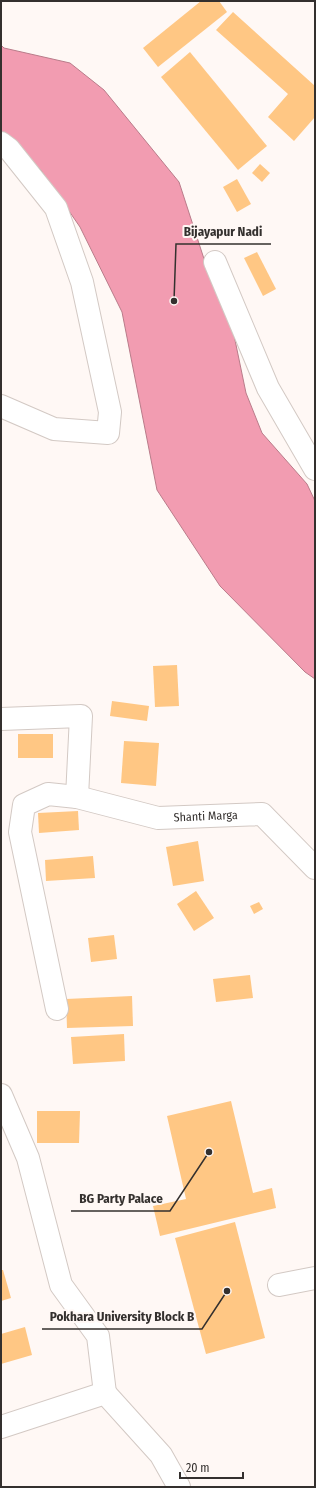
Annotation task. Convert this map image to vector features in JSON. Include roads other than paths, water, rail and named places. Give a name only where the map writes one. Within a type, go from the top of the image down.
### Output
[{"type":"street","points":[[1,143],[9,149],[56,208],[82,282],[110,412],[108,433],[54,429],[1,406]]},
{"type":"street","points":[[215,262],[268,388],[315,469]]},
{"type":"street","points":[[1,719],[81,716],[77,797]]},
{"type":"street","name":"Shanti Marga","points":[[57,1009],[20,832],[24,806],[48,794],[77,797],[158,818],[262,814],[315,868]]},
{"type":"street","points":[[1,1095],[28,1158],[61,1285],[98,1336],[105,1392],[161,1455],[179,1487]]},
{"type":"street","points":[[279,1285],[315,1278]]},
{"type":"street","points":[[1,1427],[105,1392]]},
{"type":"place","name":"Bijayapur Nadi","points":[[174,301]]},
{"type":"place","name":"BG Party Palace","points":[[209,1152]]},
{"type":"place","name":"Pokhara University Block B","points":[[227,1291]]}]
